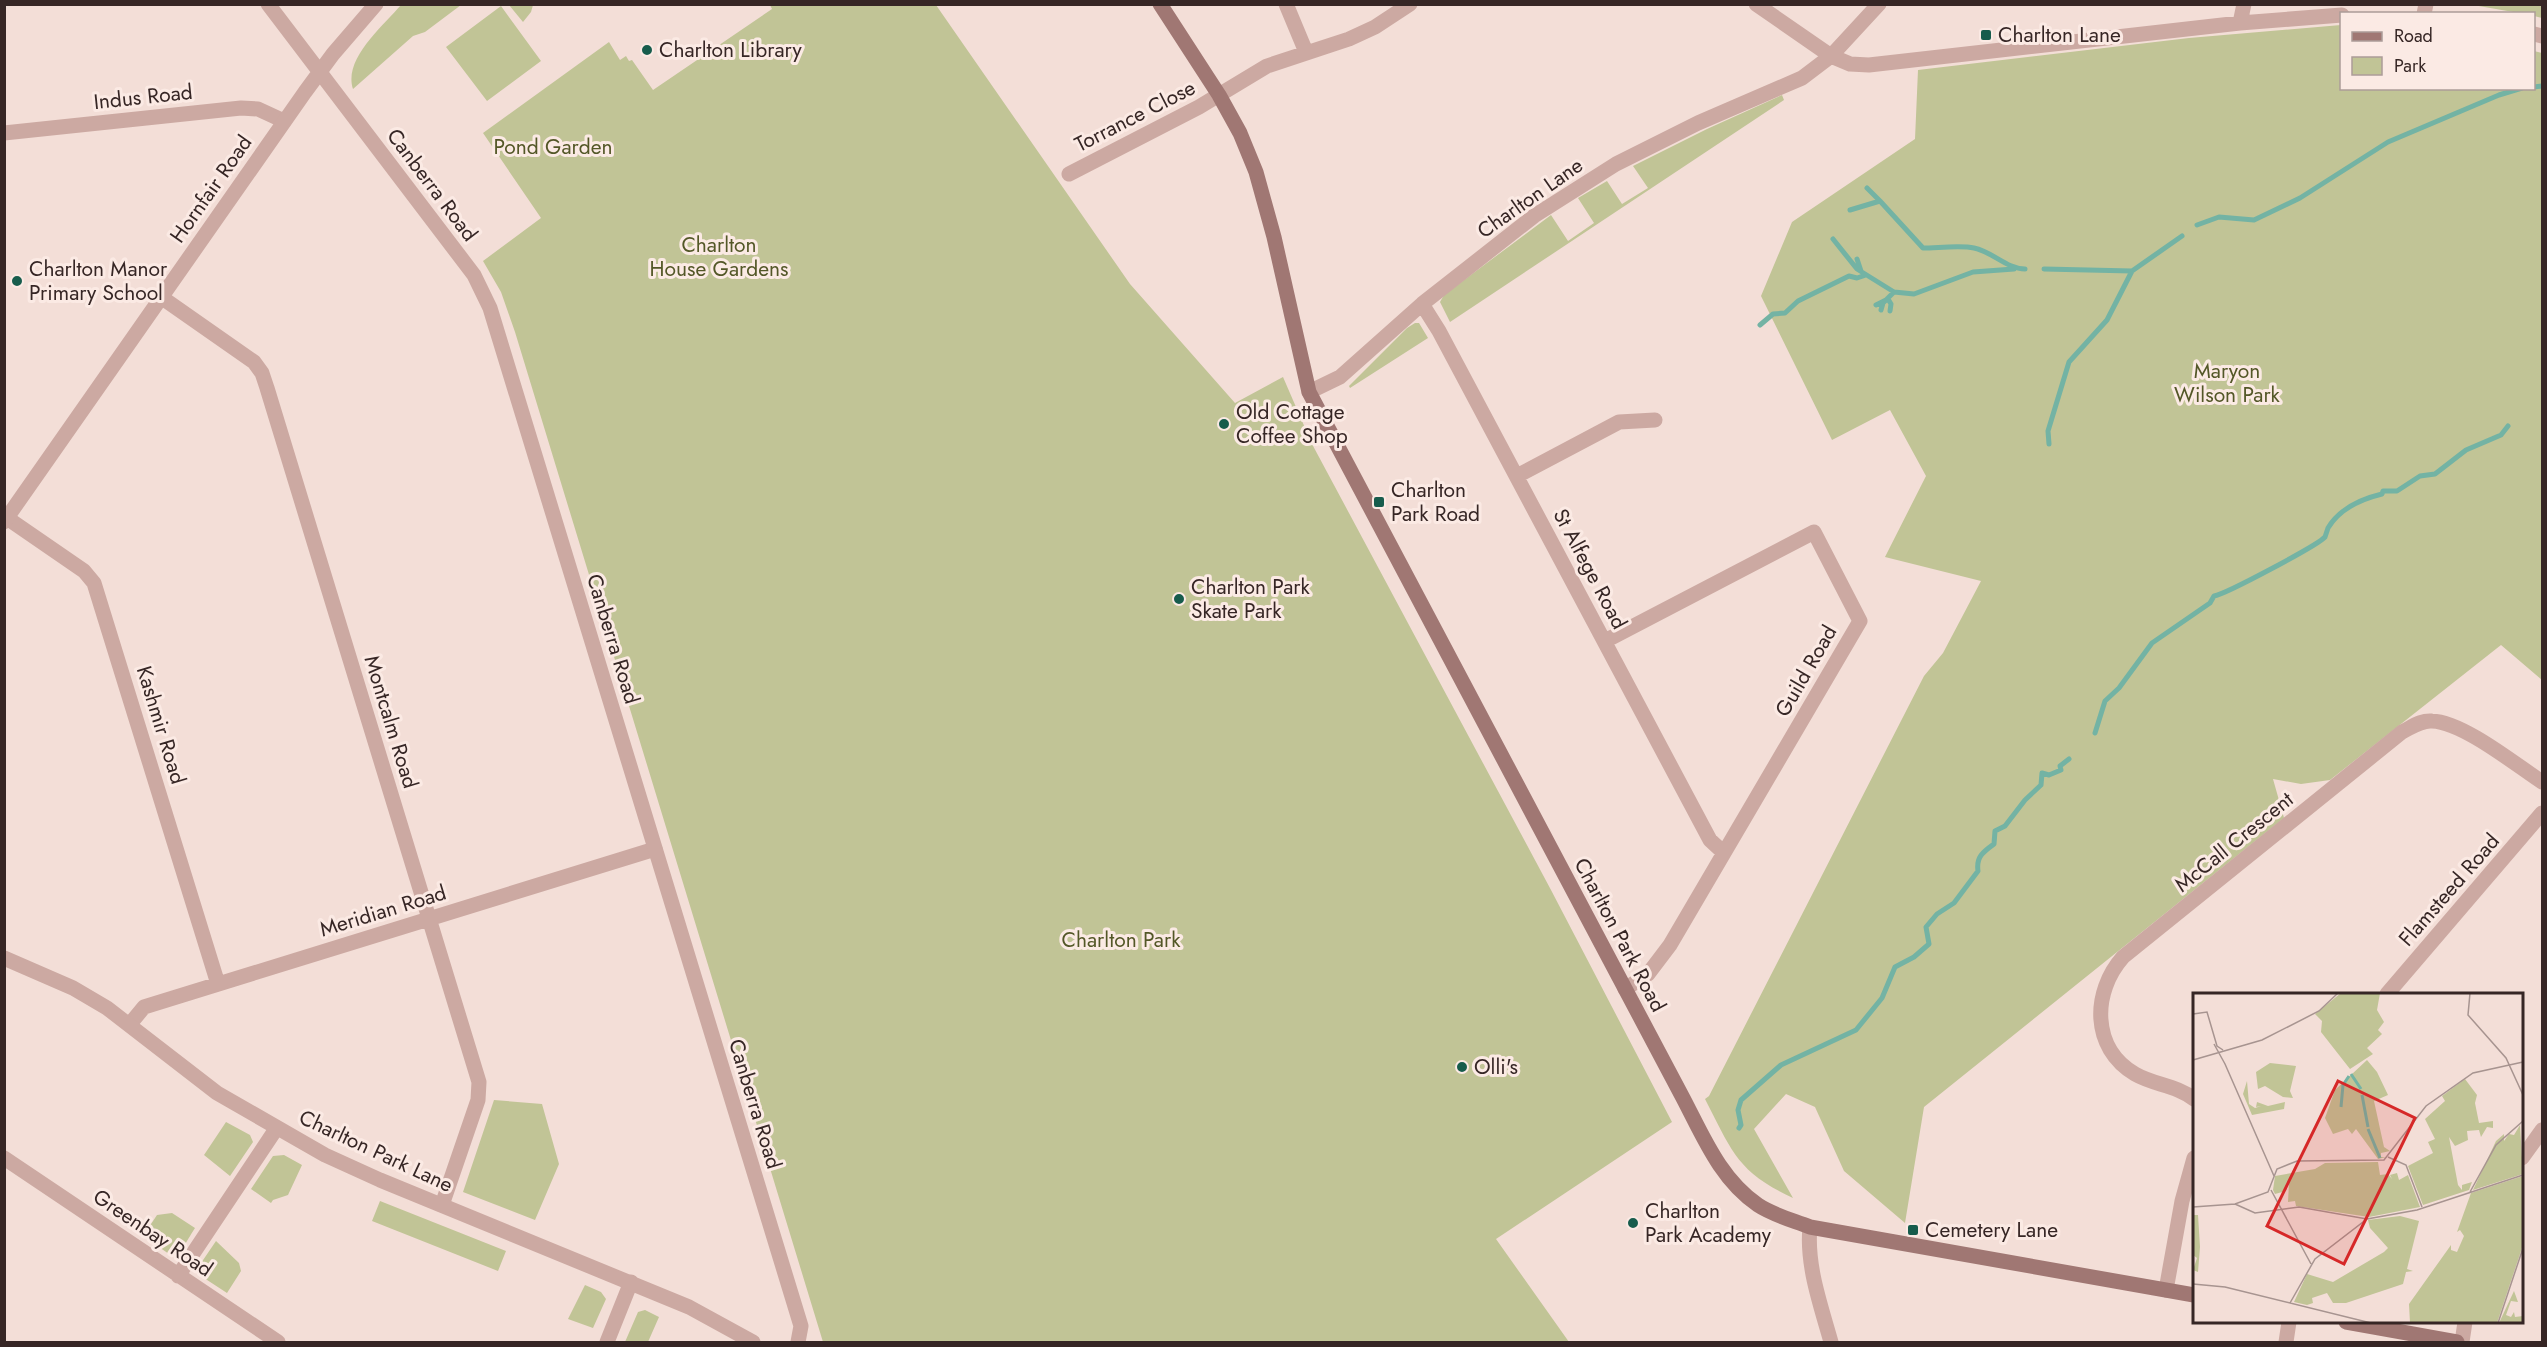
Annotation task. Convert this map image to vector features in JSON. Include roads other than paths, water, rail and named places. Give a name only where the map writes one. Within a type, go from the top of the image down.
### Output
[{"type":"main road","name":"Charlton Park Road","points":[[1160,4],[1219,95],[1240,133],[1256,172],[1266,205],[1309,392],[1625,989],[1718,1163],[1729,1179],[1758,1205],[1774,1214],[1810,1227],[2193,1295]]},
{"type":"main road","points":[[2352,1323],[2457,1342]]},
{"type":"street","name":"Canberra Road","points":[[268,4],[474,274],[490,308],[801,1326],[798,1342]]},
{"type":"street","name":"Hornfair Road","points":[[6,520],[284,121],[320,72],[376,4]]},
{"type":"street","points":[[1287,4],[1306,52]]},
{"type":"street","name":"Torrance Close","points":[[1069,174],[1219,95],[1267,66],[1349,39],[1375,27],[1410,4]]},
{"type":"street","points":[[1756,4],[1831,56],[1850,64],[1869,65],[2240,23],[2340,15]]},
{"type":"street","name":"Charlton Lane","points":[[1309,392],[1340,377],[1422,304],[1534,216],[1616,164],[1698,123],[1802,78],[1831,56],[1879,4]]},
{"type":"street","points":[[2240,23],[2244,4]]},
{"type":"street","name":"Indus Road","points":[[4,133],[241,108],[258,109],[284,121]]},
{"type":"street","name":"Montcalm Road","points":[[161,297],[241,352],[254,362],[262,373],[479,1082],[478,1100],[442,1205]]},
{"type":"street","name":"St Alfege Road","points":[[1422,304],[1439,331],[1710,840],[1724,853]]},
{"type":"street","points":[[1517,477],[1619,422],[1655,420]]},
{"type":"street","name":"Kashmir Road","points":[[6,520],[84,571],[94,583],[218,984]]},
{"type":"street","name":"Guild Road","points":[[1605,641],[1814,532],[1860,621],[1657,964],[1641,980],[1625,989]]},
{"type":"street","name":"McCall Crescent","points":[[2193,1098],[2182,1089],[2136,1075],[2120,1064],[2108,1047],[2099,1013],[2101,997],[2112,969],[2123,957],[2402,732],[2419,723],[2431,720],[2458,727],[2542,782]]},
{"type":"street","name":"Flamsteed Road","points":[[2388,993],[2542,813]]},
{"type":"street","name":"Meridian Road","points":[[130,1024],[144,1007],[655,849]]},
{"type":"street","name":"Charlton Park Lane","points":[[4,958],[74,988],[130,1024],[217,1093],[276,1129],[325,1155],[631,1281],[689,1307],[753,1342]]},
{"type":"street","points":[[178,1276],[276,1129]]},
{"type":"street","points":[[2523,1157],[2542,1130]]},
{"type":"street","name":"Greenbay Road","points":[[4,1158],[278,1342]]},
{"type":"street","points":[[2166,1290],[2182,1202],[2193,1162]]},
{"type":"street","points":[[1810,1227],[1808,1240],[1817,1290],[1831,1342]]},
{"type":"street","points":[[607,1342],[631,1281]]},
{"type":"street","points":[[2286,1342],[2289,1323]]},
{"type":"street","points":[[2462,1342],[2466,1323]]},
{"type":"waterway","points":[[2535,87],[2542,86]]},
{"type":"waterway","points":[[2197,225],[2219,217],[2254,220],[2300,198],[2388,142],[2515,90]]},
{"type":"waterway","points":[[1867,188],[1880,201]]},
{"type":"waterway","points":[[1850,210],[1880,201],[1923,248],[1974,248],[2012,266],[2025,269]]},
{"type":"waterway","points":[[2044,269],[2132,271],[2182,236]]},
{"type":"waterway","points":[[1833,239],[1857,269],[1894,292],[1914,294],[1973,272],[2014,269]]},
{"type":"waterway","points":[[1857,259],[1861,271]]},
{"type":"waterway","points":[[2049,444],[2048,431],[2069,362],[2107,320],[2132,271]]},
{"type":"waterway","points":[[1760,325],[1773,314],[1785,313],[1798,301],[1849,276],[1857,278],[1866,275]]},
{"type":"waterway","points":[[1881,310],[1883,303],[1894,292]]},
{"type":"waterway","points":[[1876,305],[1888,299],[1891,304],[1890,311]]},
{"type":"waterway","points":[[2095,733],[2105,701],[2119,688],[2152,643],[2210,603],[2214,596],[2253,579],[2319,542],[2325,537],[2333,521],[2352,505],[2382,494],[2383,491],[2397,491],[2420,476],[2435,474],[2466,450],[2501,435],[2508,426]]},
{"type":"waterway","points":[[1739,1128],[1741,1125],[1738,1110],[1741,1100],[1781,1065],[1856,1030],[1882,998],[1895,967],[1914,957],[1929,944],[1926,927],[1937,914],[1954,903],[1978,871],[1981,855],[1994,844],[1995,831],[2005,826],[2025,800],[2041,785],[2042,773],[2049,775],[2061,770],[2060,766],[2069,759]]},
{"type":"place","name":"Charlton Lane","points":[[1986,35]]},
{"type":"place","name":"Charlton Library","points":[[647,50]]},
{"type":"place","name":"Charlton Manor Primary School","points":[[17,281]]},
{"type":"place","name":"Old Cottage Coffee Shop","points":[[1224,424]]},
{"type":"place","name":"Charlton Park Road","points":[[1379,502]]},
{"type":"place","name":"Charlton Park Skate Park","points":[[1179,599]]},
{"type":"place","name":"Olli's","points":[[1462,1067]]},
{"type":"place","name":"Charlton Park Academy","points":[[1633,1223]]},
{"type":"place","name":"Cemetery Lane","points":[[1913,1230]]},
{"type":"park label","name":"Pond Garden","points":[[553,147]]},
{"type":"park label","name":"Charlton House Gardens","points":[[719,257]]},
{"type":"park label","name":"Maryon Wilson Park","points":[[2227,383]]},
{"type":"park label","name":"Charlton Park","points":[[1121,940]]}]
